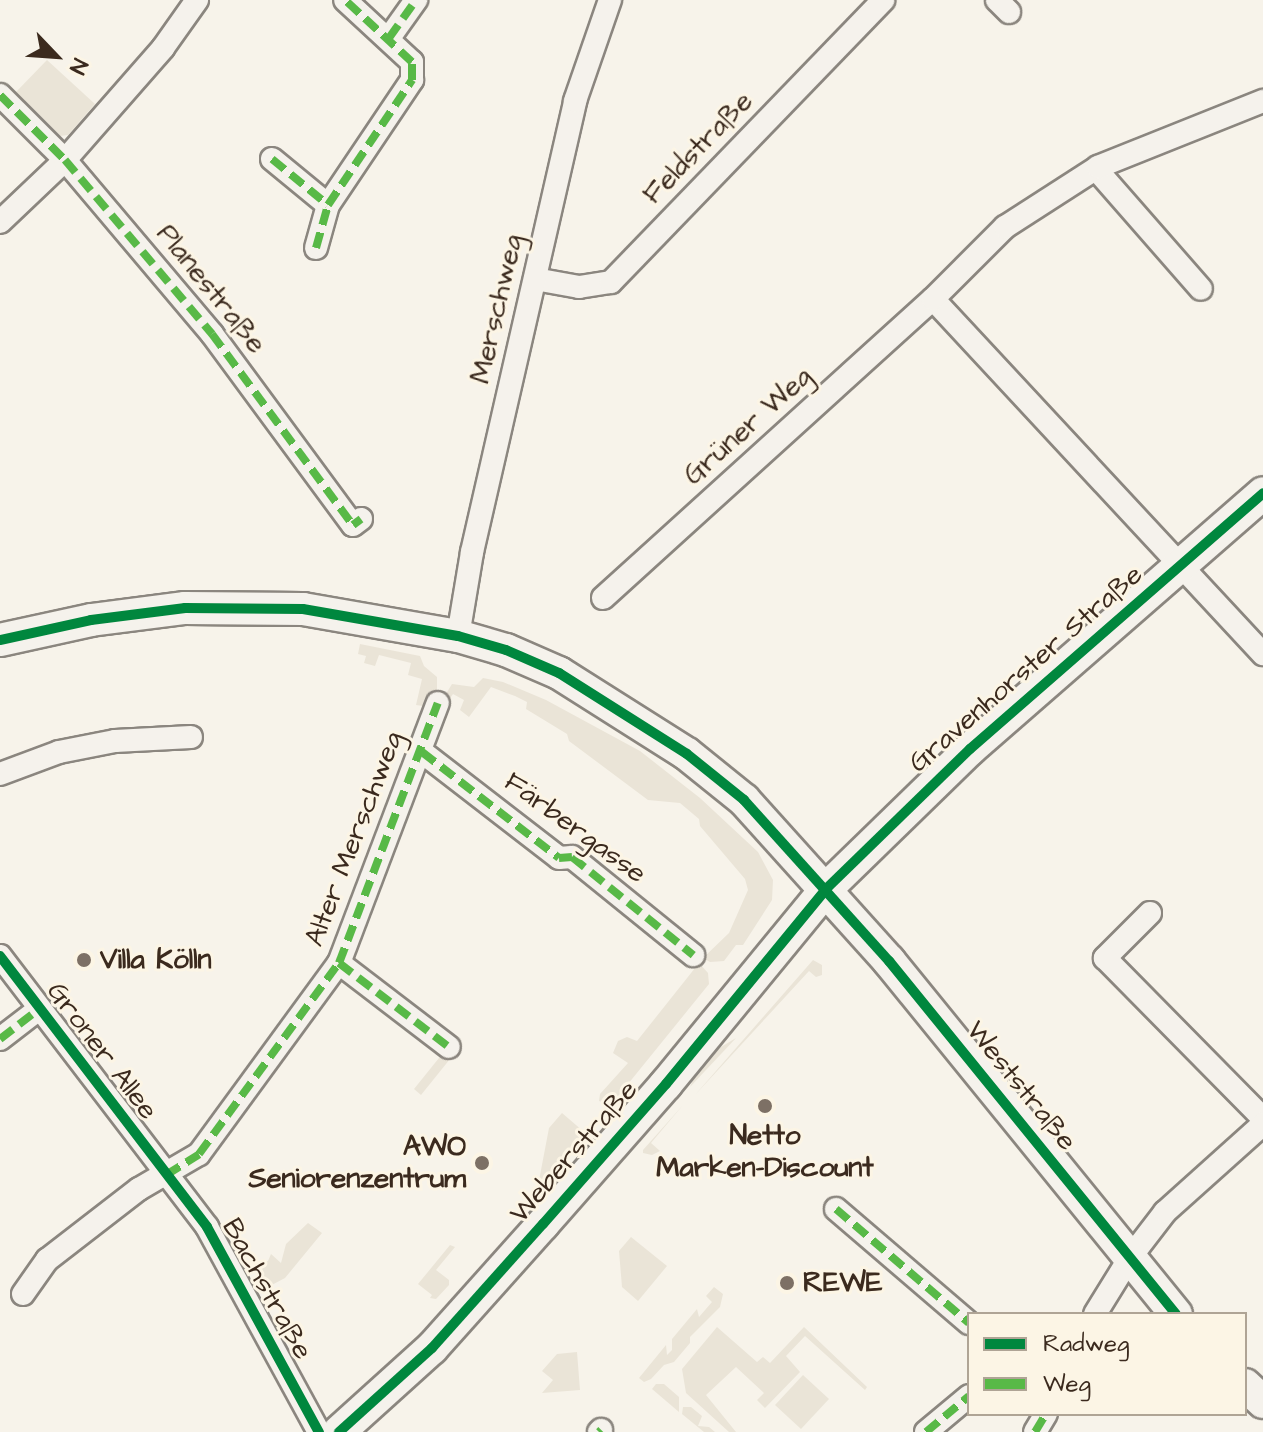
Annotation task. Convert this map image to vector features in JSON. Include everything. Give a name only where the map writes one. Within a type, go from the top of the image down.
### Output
[{"type":"main road","name":"Gravenhorster Straße","points":[[827,888],[930,785],[1263,493]]},
{"type":"main road","name":"Weststraße","points":[[0,640],[91,620],[185,608],[246,606],[341,613],[458,636],[506,650],[559,673],[654,731],[744,800],[827,888],[1174,1312]]},
{"type":"main road","name":"Weberstraße","points":[[339,1432],[432,1348],[666,1084],[827,888]]},
{"type":"main road","points":[[1247,1387],[1263,1402]]},
{"type":"street","points":[[0,222],[65,160],[163,48],[197,0]]},
{"type":"street","points":[[316,248],[328,205],[412,80],[412,62],[345,0]]},
{"type":"street","points":[[389,38],[416,0]]},
{"type":"street","name":"Merschweg","points":[[458,636],[472,552],[575,101],[610,0]]},
{"type":"street","name":"Feldstraße","points":[[535,279],[579,287],[611,282],[883,0]]},
{"type":"street","name":"Planestraße","points":[[0,95],[65,160],[212,334],[353,525],[361,519]]},
{"type":"street","name":"Grüner Weg","points":[[603,598],[933,299],[1005,227],[1096,169],[1263,101]]},
{"type":"street","points":[[272,159],[328,205]]},
{"type":"street","points":[[1096,169],[1201,289]]},
{"type":"street","points":[[933,299],[1263,654]]},
{"type":"street","name":"Alter Merschweg","points":[[166,1175],[199,1154],[339,963],[422,752],[438,703]]},
{"type":"street","points":[[0,774],[59,752],[115,741],[191,737]]},
{"type":"street","name":"Färbergasse","points":[[422,752],[559,858],[572,857],[693,955]]},
{"type":"street","points":[[1150,913],[1105,958],[1263,1118]]},
{"type":"street","name":"Groner Allee","points":[[0,956],[166,1175]]},
{"type":"street","points":[[339,963],[449,1047]]},
{"type":"street","points":[[0,1039],[39,1009]]},
{"type":"street","points":[[1096,1312],[1129,1259],[1165,1212],[1263,1124]]},
{"type":"street","points":[[23,1294],[47,1260],[139,1189],[166,1175]]},
{"type":"street","name":"Bachstraße","points":[[166,1175],[207,1227],[319,1432]]},
{"type":"street","points":[[836,1209],[967,1321]]},
{"type":"street","points":[[926,1432],[967,1398]]},
{"type":"shaded area","points":[[47,60],[95,104],[68,135],[60,136],[15,93]]},
{"type":"shaded area","points":[[360,644],[420,656],[424,666],[437,677],[437,692],[430,701],[425,700],[423,706],[416,705],[422,679],[408,675],[411,663],[379,655],[375,666],[364,663],[366,656],[358,654]]},
{"type":"shaded area","points":[[483,678],[503,682],[546,700],[640,751],[700,798],[758,852],[773,880],[772,900],[743,945],[736,945],[724,961],[710,962],[703,958],[729,933],[748,890],[745,879],[700,826],[699,819],[680,803],[648,800],[569,741],[567,734],[526,709],[527,702],[515,696],[491,687],[469,717],[460,710],[464,700],[453,694],[444,707],[441,702],[452,684],[474,687]]},
{"type":"shaded area","points":[[813,960],[822,965],[822,975],[816,977],[809,971],[695,1095]]},
{"type":"shaded area","points":[[699,963],[708,973],[709,984],[611,1105],[599,1101],[600,1094],[628,1063],[613,1053],[618,1041],[627,1037],[637,1041]]},
{"type":"shaded area","points":[[736,1038],[690,1087],[696,1073],[716,1050]]},
{"type":"shaded area","points":[[443,1053],[450,1059],[421,1095],[414,1089]]},
{"type":"shaded area","points":[[683,1105],[651,1143],[660,1151],[652,1155],[643,1153],[643,1150]]},
{"type":"shaded area","points":[[562,1113],[583,1131],[596,1120],[537,1191],[549,1128]]},
{"type":"shaded area","points":[[308,1223],[322,1233],[285,1278],[266,1288],[256,1267],[268,1261],[271,1254],[281,1263],[286,1244]]},
{"type":"shaded area","points":[[631,1237],[667,1266],[638,1301],[622,1287],[619,1251]]},
{"type":"shaded area","points":[[450,1245],[455,1247],[436,1270],[449,1280],[449,1285],[436,1299],[430,1298],[432,1295],[418,1284]]},
{"type":"shaded area","points":[[714,1287],[723,1294],[720,1307],[690,1337],[690,1343],[674,1362],[664,1365],[644,1382],[639,1378],[666,1345],[667,1355],[672,1350],[672,1339],[697,1309],[699,1317],[712,1302],[706,1296]]},
{"type":"shaded area","points":[[717,1327],[757,1362],[763,1357],[770,1363],[804,1327],[867,1387],[865,1390],[805,1336],[786,1356],[800,1372],[765,1408],[757,1400],[764,1393],[736,1367],[706,1395],[736,1432],[729,1432],[686,1393],[682,1369]]},
{"type":"shaded area","points":[[577,1352],[580,1390],[542,1393],[553,1380],[542,1371],[557,1354]]},
{"type":"shaded area","points":[[803,1375],[829,1399],[801,1429],[775,1405]]},
{"type":"shaded area","points":[[656,1384],[664,1384],[679,1397],[679,1412],[652,1389]]},
{"type":"shaded area","points":[[683,1407],[691,1407],[702,1416],[698,1426],[709,1427],[715,1432],[704,1432],[682,1414]]},
{"type":"marked path","points":[[316,248],[328,205],[412,80],[412,62],[345,0]]},
{"type":"marked path","points":[[389,38],[416,0]]},
{"type":"marked path","points":[[0,95],[65,160],[212,334],[353,525],[361,519]]},
{"type":"marked path","points":[[272,159],[328,205]]},
{"type":"marked path","points":[[166,1175],[199,1154],[339,963],[438,703]]},
{"type":"marked path","points":[[422,752],[559,858],[572,857],[693,955]]},
{"type":"marked path","points":[[339,963],[449,1047]]},
{"type":"marked path","points":[[0,1039],[39,1009]]},
{"type":"marked path","points":[[836,1209],[967,1321]]},
{"type":"marked path","points":[[926,1432],[967,1398]]},
{"type":"marked path","points":[[1035,1432],[1045,1416]]},
{"type":"cycle path","points":[[339,1432],[432,1348],[666,1084],[827,888],[970,749],[1263,493]]},
{"type":"cycle path","points":[[0,640],[91,620],[185,608],[303,609],[458,636],[506,650],[559,673],[687,754],[744,800],[889,961],[1174,1312]]},
{"type":"cycle path","points":[[0,956],[207,1227],[319,1432]]},
{"type":"place","name":"Villa Kölln","points":[[84,960]]},
{"type":"place","name":"Netto Marken-Discount","points":[[765,1106]]},
{"type":"place","name":"AWO Seniorenzentrum","points":[[482,1163]]},
{"type":"place","name":"REWE","points":[[787,1283]]}]
